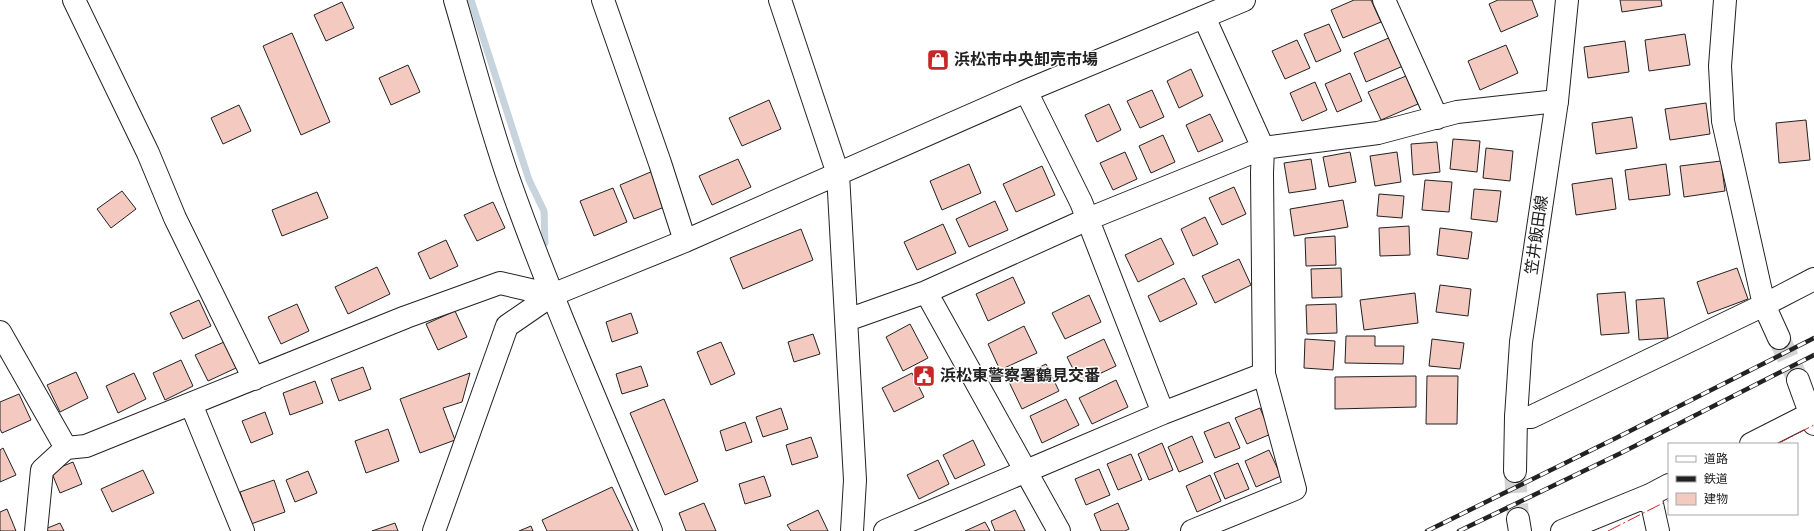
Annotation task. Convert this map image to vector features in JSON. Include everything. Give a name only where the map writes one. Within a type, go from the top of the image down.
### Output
[{"type":"street","points":[[74,0],[148,152],[174,218],[254,379]]},
{"type":"street","points":[[455,0],[510,181],[552,295],[651,531]]},
{"type":"street","points":[[603,0],[685,241]]},
{"type":"street","points":[[780,0],[838,174],[856,480],[852,531]]},
{"type":"street","points":[[434,531],[507,326],[552,295],[685,241],[1026,91],[1244,0]]},
{"type":"street","points":[[1384,0],[1437,118]]},
{"type":"street","name":"笠井飯田線","points":[[1515,471],[1516,417],[1521,342],[1557,101],[1567,0]]},
{"type":"street","points":[[1725,0],[1720,66],[1723,121],[1764,305],[1779,338]]},
{"type":"street","points":[[1192,531],[1295,489],[1264,374],[1263,148],[1204,17]]},
{"type":"street","points":[[1026,91],[1081,202],[1163,413]]},
{"type":"street","points":[[847,320],[926,292],[1088,219],[1263,148],[1378,133],[1457,112],[1557,101]]},
{"type":"street","points":[[1516,417],[1531,417],[1764,305],[1814,279]]},
{"type":"street","points":[[36,531],[42,470],[66,448],[86,446],[406,317],[500,283],[552,295]]},
{"type":"street","points":[[926,292],[1059,531]]},
{"type":"street","points":[[0,332],[66,448]]},
{"type":"street","points":[[885,531],[1163,413],[1264,374]]},
{"type":"street","points":[[1752,443],[1813,416],[1798,380]]},
{"type":"street","points":[[191,404],[243,531]]},
{"type":"street","points":[[1562,531],[1650,495],[1668,486]]},
{"type":"street","points":[[1650,495],[1658,531]]},
{"type":"building","points":[[1354,0],[1371,0],[1381,22],[1343,38],[1331,10]]},
{"type":"building","points":[[1498,0],[1532,0],[1538,16],[1501,32],[1489,4]]},
{"type":"building","points":[[1620,0],[1661,0],[1662,6],[1622,12]]},
{"type":"building","points":[[342,2],[354,28],[326,41],[314,15]]},
{"type":"building","points":[[1329,24],[1341,51],[1316,62],[1304,34]]},
{"type":"building","points":[[292,33],[330,122],[301,135],[263,46]]},
{"type":"building","points":[[1685,34],[1690,65],[1649,71],[1645,40]]},
{"type":"building","points":[[1391,37],[1403,66],[1366,82],[1354,53]]},
{"type":"building","points":[[1297,40],[1310,68],[1285,79],[1272,51]]},
{"type":"building","points":[[1625,41],[1629,72],[1588,78],[1584,47]]},
{"type":"building","points":[[1506,45],[1518,73],[1480,90],[1468,61]]},
{"type":"building","points":[[408,65],[420,92],[391,105],[379,78]]},
{"type":"building","points":[[1191,69],[1203,96],[1179,108],[1167,81]]},
{"type":"building","points":[[1350,73],[1362,101],[1337,112],[1325,84]]},
{"type":"building","points":[[1406,76],[1418,104],[1381,120],[1368,92]]},
{"type":"building","points":[[1315,82],[1327,110],[1302,121],[1290,93]]},
{"type":"building","points":[[1152,90],[1164,117],[1140,128],[1127,101]]},
{"type":"building","points":[[769,100],[781,129],[742,146],[729,118]]},
{"type":"building","points":[[1706,103],[1710,134],[1670,140],[1665,109]]},
{"type":"building","points":[[1109,104],[1121,130],[1097,142],[1085,115]]},
{"type":"building","points":[[239,105],[251,131],[223,144],[211,118]]},
{"type":"building","points":[[1210,114],[1223,141],[1198,152],[1186,125]]},
{"type":"building","points":[[1632,117],[1637,148],[1596,154],[1592,123]]},
{"type":"building","points":[[1806,120],[1810,160],[1779,163],[1776,123]]},
{"type":"building","points":[[1163,135],[1175,162],[1151,173],[1139,146]]},
{"type":"building","points":[[1453,139],[1480,141],[1477,172],[1450,169]]},
{"type":"building","points":[[1437,142],[1440,172],[1413,175],[1411,144]]},
{"type":"building","points":[[1486,148],[1513,151],[1510,181],[1483,178]]},
{"type":"building","points":[[1125,152],[1137,179],[1113,190],[1100,163]]},
{"type":"building","points":[[1350,152],[1356,182],[1329,187],[1323,157]]},
{"type":"building","points":[[1397,152],[1401,182],[1375,186],[1370,156]]},
{"type":"building","points":[[738,159],[751,187],[712,205],[699,176]]},
{"type":"building","points":[[1311,159],[1316,189],[1289,193],[1284,163]]},
{"type":"building","points":[[1721,161],[1725,191],[1684,197],[1680,166]]},
{"type":"building","points":[[969,164],[981,193],[942,210],[930,181]]},
{"type":"building","points":[[1666,164],[1670,195],[1629,200],[1625,170]]},
{"type":"building","points":[[1042,166],[1055,195],[1016,212],[1003,184]]},
{"type":"building","points":[[653,171],[667,206],[634,219],[620,185]]},
{"type":"building","points":[[1612,178],[1616,209],[1576,215],[1572,184]]},
{"type":"building","points":[[1425,180],[1452,182],[1449,212],[1422,210]]},
{"type":"building","points":[[1234,187],[1246,214],[1222,225],[1209,198]]},
{"type":"building","points":[[613,188],[627,222],[594,236],[580,201]]},
{"type":"building","points":[[1474,189],[1501,191],[1497,222],[1471,219]]},
{"type":"building","points":[[122,191],[136,209],[111,228],[97,209]]},
{"type":"building","points":[[317,192],[328,218],[282,236],[272,210]]},
{"type":"building","points":[[1379,194],[1404,196],[1402,218],[1377,216]]},
{"type":"building","points":[[1343,200],[1348,227],[1294,236],[1290,209]]},
{"type":"building","points":[[995,201],[1008,230],[969,247],[956,219]]},
{"type":"building","points":[[493,202],[505,228],[477,241],[464,215]]},
{"type":"building","points":[[1205,217],[1218,244],[1193,256],[1181,229]]},
{"type":"building","points":[[943,224],[956,253],[917,270],[904,242]]},
{"type":"building","points":[[1409,226],[1410,255],[1380,256],[1379,228]]},
{"type":"building","points":[[1440,228],[1472,232],[1468,259],[1437,255]]},
{"type":"building","points":[[801,229],[813,260],[743,289],[730,258]]},
{"type":"building","points":[[1335,236],[1336,265],[1306,266],[1305,238]]},
{"type":"building","points":[[1161,238],[1174,264],[1138,282],[1125,255]]},
{"type":"building","points":[[446,240],[458,266],[430,279],[418,253]]},
{"type":"building","points":[[1239,259],[1251,285],[1215,303],[1202,276]]},
{"type":"building","points":[[377,267],[390,294],[348,314],[335,287]]},
{"type":"building","points":[[1341,268],[1342,297],[1312,298],[1311,269]]},
{"type":"building","points":[[1737,268],[1748,299],[1708,314],[1697,282]]},
{"type":"building","points":[[1013,277],[1025,303],[988,321],[976,294]]},
{"type":"building","points":[[1184,278],[1197,304],[1160,322],[1148,296]]},
{"type":"building","points":[[1440,285],[1471,289],[1468,316],[1436,312]]},
{"type":"building","points":[[1625,292],[1629,333],[1601,335],[1597,294]]},
{"type":"building","points":[[1415,293],[1418,323],[1364,330],[1360,300]]},
{"type":"building","points":[[1089,295],[1101,322],[1065,339],[1052,313]]},
{"type":"building","points":[[1664,298],[1668,338],[1639,340],[1636,300]]},
{"type":"building","points":[[199,300],[211,326],[183,339],[170,313]]},
{"type":"building","points":[[297,304],[309,331],[281,344],[268,317]]},
{"type":"building","points":[[1336,304],[1337,333],[1307,334],[1306,305]]},
{"type":"building","points":[[455,311],[467,337],[438,350],[426,324]]},
{"type":"building","points":[[631,313],[638,333],[612,342],[606,322]]},
{"type":"building","points":[[910,324],[928,358],[903,371],[886,337]]},
{"type":"building","points":[[1024,326],[1037,353],[1000,370],[988,344]]},
{"type":"building","points":[[813,334],[820,354],[794,362],[788,342]]},
{"type":"building","points":[[1346,336],[1375,336],[1375,346],[1404,346],[1403,364],[1345,363]]},
{"type":"building","points":[[1104,339],[1116,366],[1080,383],[1067,357]]},
{"type":"building","points":[[1305,339],[1335,341],[1333,370],[1304,368]]},
{"type":"building","points":[[1432,339],[1464,343],[1460,369],[1429,366]]},
{"type":"building","points":[[224,342],[236,368],[208,381],[195,355]]},
{"type":"building","points":[[721,342],[735,374],[711,385],[697,352]]},
{"type":"building","points":[[181,360],[193,386],[165,400],[153,373]]},
{"type":"building","points":[[1046,364],[1059,391],[1022,409],[1009,382]]},
{"type":"building","points":[[641,366],[648,386],[622,394],[616,374]]},
{"type":"building","points":[[363,367],[371,389],[339,401],[331,379]]},
{"type":"building","points":[[76,372],[88,398],[60,412],[47,385]]},
{"type":"building","points":[[134,373],[146,399],[118,413],[106,386]]},
{"type":"building","points":[[470,373],[462,402],[443,408],[455,440],[420,453],[400,399]]},
{"type":"building","points":[[912,373],[924,397],[894,412],[882,388]]},
{"type":"building","points":[[1416,376],[1416,407],[1335,409],[1335,377]]},
{"type":"building","points":[[1427,376],[1458,376],[1457,424],[1426,424]]},
{"type":"building","points":[[1116,380],[1128,407],[1092,424],[1079,398]]},
{"type":"building","points":[[315,381],[323,403],[290,415],[283,393]]},
{"type":"building","points":[[19,394],[31,420],[2,433],[0,429],[0,402]]},
{"type":"building","points":[[664,399],[698,481],[665,495],[630,413]]},
{"type":"building","points":[[1066,399],[1079,425],[1042,443],[1030,416]]},
{"type":"building","points":[[781,408],[788,429],[763,437],[756,417]]},
{"type":"building","points":[[1260,408],[1271,434],[1247,444],[1235,418]]},
{"type":"building","points":[[265,412],[273,434],[251,443],[242,421]]},
{"type":"building","points":[[745,422],[752,442],[726,451],[720,431]]},
{"type":"building","points":[[1229,422],[1240,448],[1215,458],[1204,432]]},
{"type":"building","points":[[388,429],[399,461],[366,473],[355,441]]},
{"type":"building","points":[[1192,436],[1203,462],[1179,472],[1168,447]]},
{"type":"building","points":[[811,437],[818,457],[792,465],[786,445]]},
{"type":"building","points":[[973,440],[985,465],[955,479],[943,455]]},
{"type":"building","points":[[1162,443],[1173,470],[1149,480],[1138,454]]},
{"type":"building","points":[[3,448],[16,475],[0,482],[0,450]]},
{"type":"building","points":[[1269,450],[1281,476],[1256,487],[1245,461]]},
{"type":"building","points":[[1131,454],[1142,480],[1118,490],[1107,464]]},
{"type":"building","points":[[938,460],[949,484],[919,499],[907,475]]},
{"type":"building","points":[[73,462],[82,484],[60,493],[51,471]]},
{"type":"building","points":[[1238,463],[1249,489],[1225,499],[1214,473]]},
{"type":"building","points":[[1099,469],[1110,495],[1086,505],[1075,479]]},
{"type":"building","points":[[143,470],[154,493],[112,512],[101,489]]},
{"type":"building","points":[[308,471],[317,493],[295,502],[286,480]]},
{"type":"building","points":[[1210,475],[1221,501],[1197,512],[1186,486]]},
{"type":"building","points":[[764,476],[771,496],[745,504],[739,484]]},
{"type":"building","points":[[274,480],[285,512],[251,524],[240,492]]},
{"type":"building","points":[[612,487],[633,531],[547,531],[542,520]]},
{"type":"building","points":[[704,503],[716,531],[686,531],[679,513]]},
{"type":"building","points":[[1118,503],[1129,529],[1125,531],[1101,531],[1094,514]]},
{"type":"building","points":[[7,509],[16,531],[0,531],[0,512]]},
{"type":"building","points":[[818,510],[828,531],[791,531],[787,525]]},
{"type":"building","points":[[1015,510],[1025,531],[995,531],[991,521]]},
{"type":"building","points":[[985,522],[990,531],[965,531]]},
{"type":"building","points":[[60,523],[64,531],[40,531]]},
{"type":"building","points":[[395,523],[398,531],[372,531]]},
{"type":"building","points":[[531,526],[533,531],[519,531]]},
{"type":"waterway","points":[[471,0],[529,180],[544,211],[545,243]]},
{"type":"tunnel","points":[[1779,338],[1798,380]]},
{"type":"tunnel","points":[[1515,471],[1518,519]]},
{"type":"railway","points":[[1427,531],[1814,338]]},
{"type":"railway","points":[[1459,531],[1621,453],[1814,355]]},
{"type":"power","points":[[1779,443],[1814,425]]},
{"type":"power","points":[[1608,531],[1668,501]]},
{"type":"place","name":"浜松市中央卸売市場","points":[[938,60]]},
{"type":"place","name":"浜松東警察署鶴見交番","points":[[924,376]]}]
